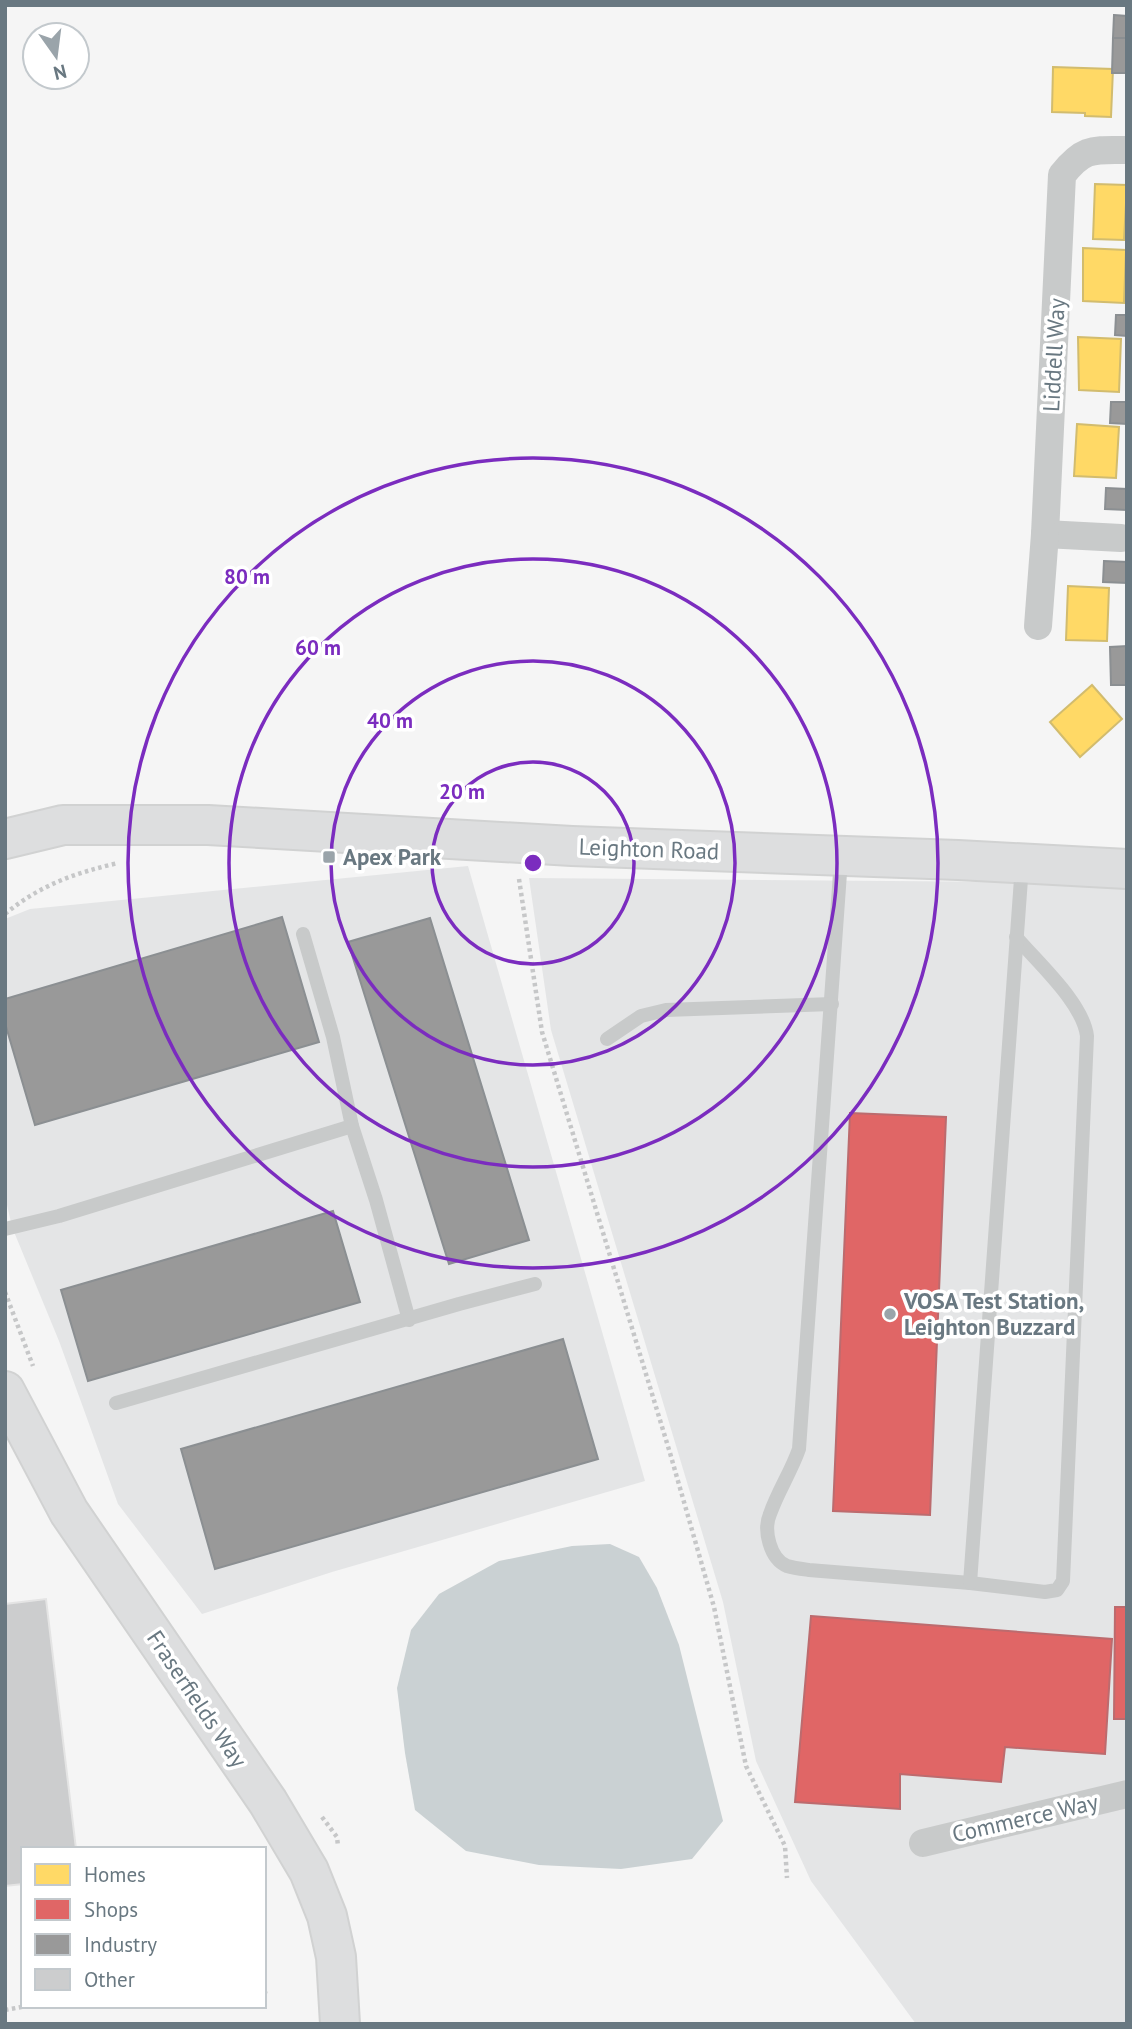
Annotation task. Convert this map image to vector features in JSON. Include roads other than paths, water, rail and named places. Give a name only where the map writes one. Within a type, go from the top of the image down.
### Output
[{"type":"street","name":"Liddell Way","points":[[1038,626],[1045,534],[1062,175],[1076,158],[1097,150],[1127,150]]},
{"type":"street","points":[[1045,534],[1121,538]]},
{"type":"street","name":"Leighton Road","points":[[5,839],[63,825],[208,825],[572,846],[1127,869]]},
{"type":"street","name":"Fraserfields Way","points":[[5,1391],[69,1513],[268,1802],[309,1871],[327,1916],[336,1957],[340,2024]]},
{"type":"street","name":"Commerce Way","points":[[923,1843],[1127,1794]]},
{"type":"lane","points":[[841,857],[799,1449],[768,1516],[769,1539],[775,1557],[787,1566],[1045,1592],[1057,1591],[1063,1581],[1087,1036],[1077,1007],[1016,937]]},
{"type":"lane","points":[[970,1583],[1022,863]]},
{"type":"lane","points":[[303,933],[333,1037],[352,1126],[376,1200],[409,1320]]},
{"type":"lane","points":[[607,1039],[641,1017],[666,1010],[832,1004]]},
{"type":"lane","points":[[5,1229],[59,1216],[352,1126]]},
{"type":"lane","points":[[116,1403],[535,1284]]},
{"type":"place","name":"Apex Park","points":[[329,857]]},
{"type":"place","name":"VOSA Test Station, Leighton Buzzard","points":[[890,1314]]}]
